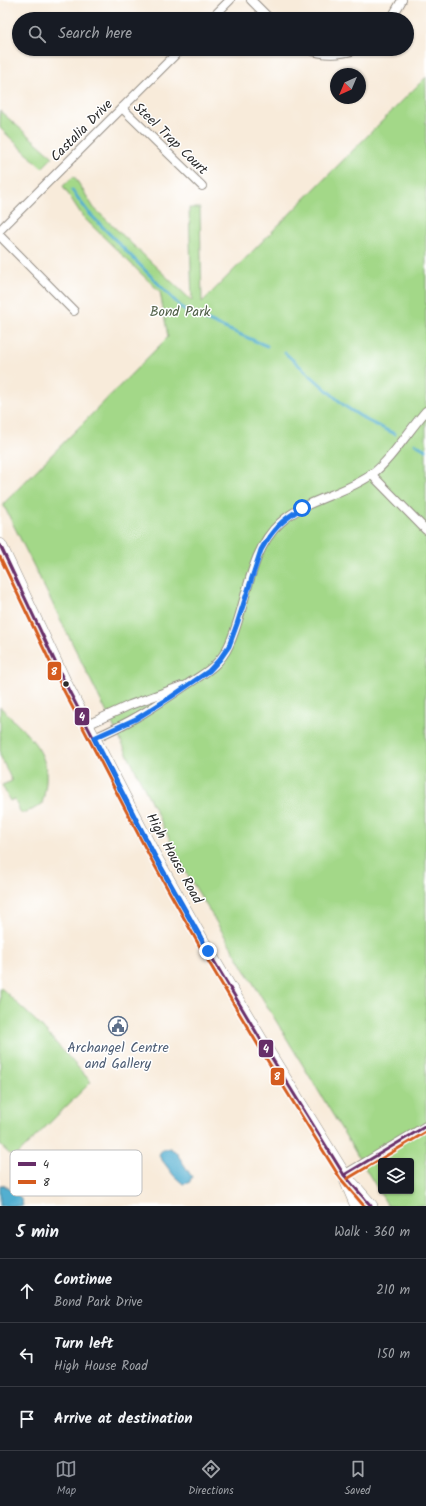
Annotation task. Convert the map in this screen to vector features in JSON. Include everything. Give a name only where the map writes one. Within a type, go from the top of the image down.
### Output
[{"type":"main road","name":"High House Road","points":[[0,544],[43,638],[154,855],[204,944],[265,1047],[344,1175],[357,1206]]},
{"type":"main road","name":"High House Road","points":[[344,1175],[371,1206]]},
{"type":"street","points":[[218,12],[230,0]]},
{"type":"street","points":[[251,0],[263,12]]},
{"type":"street","points":[[395,12],[402,0]]},
{"type":"street","name":"Castalia Drive","points":[[0,230],[174,56]]},
{"type":"street","name":"Steel Trap Court","points":[[122,108],[202,186]]},
{"type":"street","points":[[0,236],[74,311]]},
{"type":"street","points":[[94,738],[136,719],[209,671],[229,646],[254,566],[261,550],[272,532],[280,523],[302,508],[338,492],[371,474],[393,452],[426,411]]},
{"type":"street","points":[[371,474],[426,530]]},
{"type":"street","points":[[87,725],[130,705],[189,684]]},
{"type":"street","points":[[344,1175],[426,1126]]},
{"type":"green space","name":"Bond Park","points":[[426,77],[426,1206],[388,1206],[381,1194],[414,1194],[414,1158],[378,1158],[378,1189],[186,872],[3,504],[168,337],[160,292],[83,217],[63,186],[74,176],[94,208],[192,301],[189,208],[200,208],[202,302]]},
{"type":"green space","points":[[0,111],[53,157],[42,168],[0,128]]},
{"type":"green space","points":[[0,707],[23,730],[38,748],[45,766],[46,777],[42,804],[32,810],[21,813],[14,799],[10,801],[2,785],[12,781],[0,755]]},
{"type":"green space","points":[[0,987],[39,1024],[91,1082],[22,1150],[10,1150],[10,1154],[0,1145]]},
{"type":"water","points":[[170,1148],[176,1152],[192,1177],[189,1183],[183,1184],[174,1176],[159,1156],[160,1152]]},
{"type":"water","points":[[0,1185],[10,1188],[10,1196],[19,1196],[23,1206],[0,1206]]},
{"type":"waterway","points":[[72,190],[88,212],[185,311],[267,346]]},
{"type":"waterway","points":[[285,353],[346,407],[368,421],[395,434]]},
{"type":"waterway","points":[[415,444],[426,450]]},
{"type":"transit line","name":"4","points":[[0,545],[66,685],[154,855],[208,951],[344,1175],[371,1206]]},
{"type":"transit line","name":"8","points":[[0,557],[62,687],[150,857],[204,954],[340,1178],[364,1206]]},
{"type":"transit line","name":"4","points":[[344,1175],[426,1126]]},
{"type":"transit line","name":"8","points":[[347,1179],[426,1132]]},
{"type":"place","name":"Archangel Centre and Gallery","points":[[118,1026]]},
{"type":"route","points":[[208,951],[154,855],[94,738],[136,719],[209,671],[220,659],[229,646],[254,566],[261,550],[267,539],[280,523],[302,508]]}]
